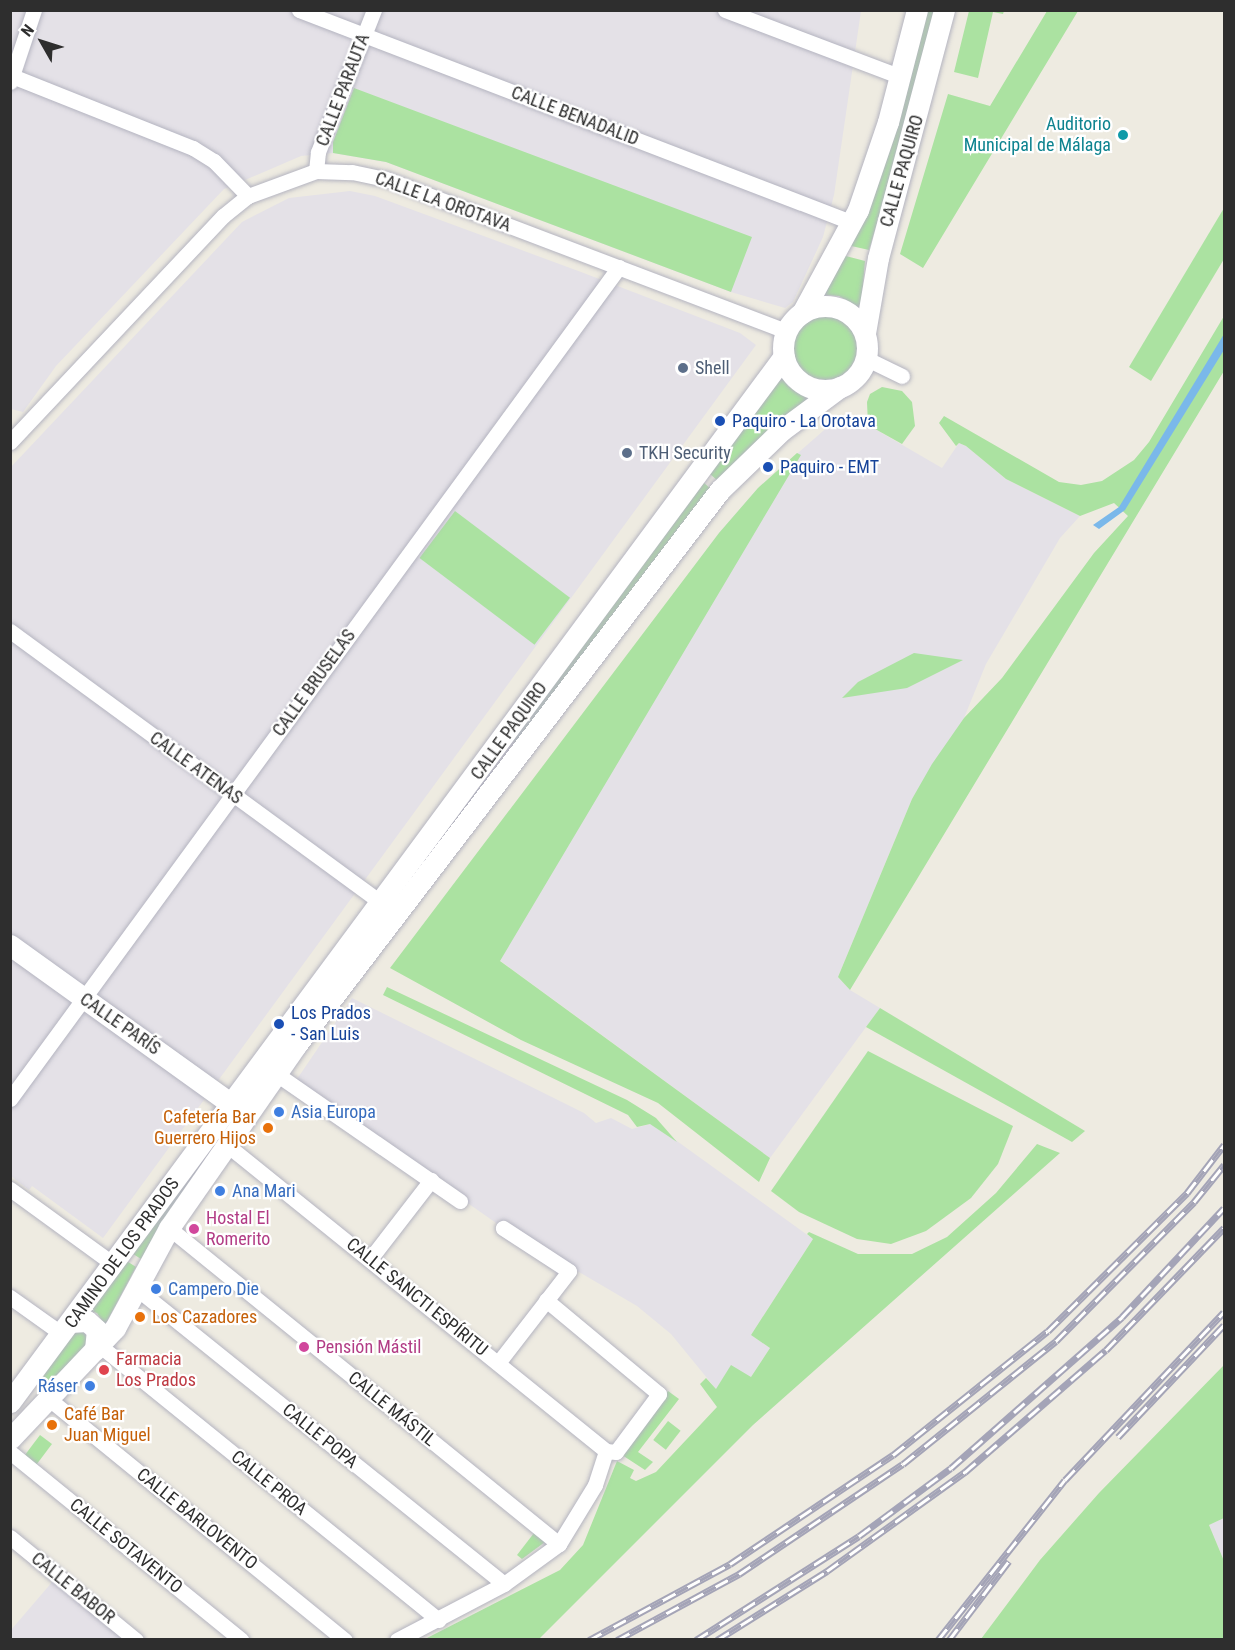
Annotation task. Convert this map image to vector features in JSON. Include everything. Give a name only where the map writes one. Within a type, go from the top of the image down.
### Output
[{"type":"main road","name":"CALLE PAQUIRO","points":[[802,313],[851,222],[901,77],[917,10]]},
{"type":"main road","name":"CALLE PAQUIRO","points":[[865,333],[878,258],[944,10]]},
{"type":"main road","points":[[819,306],[838,308],[854,317],[865,333],[865,358],[854,379],[840,387],[820,389],[799,381],[784,356],[786,331],[802,313],[819,306]]},
{"type":"main road","name":"CALLE PAQUIRO","points":[[230,1103],[382,903],[784,356]]},
{"type":"main road","name":"CALLE PAQUIRO","points":[[262,1094],[275,1073],[720,490],[790,423],[840,387]]},
{"type":"main road","name":"CALLE PARÍS","points":[[10,945],[230,1103]]},
{"type":"main road","points":[[229,1142],[230,1103],[262,1094]]},
{"type":"main road","name":"CAMINO DE LOS PRADOS","points":[[10,1439],[115,1328],[169,1228],[262,1094]]},
{"type":"main road","name":"CAMINO DE LOS PRADOS","points":[[10,1401],[230,1103]]},
{"type":"main road","points":[[66,1328],[87,1321],[98,1330],[97,1348]]},
{"type":"main road","points":[[36,1368],[37,1381],[44,1388],[55,1393]]},
{"type":"street","points":[[34,10],[11,79],[193,148],[214,161],[248,196]]},
{"type":"street","name":"CALLE BENADALID","points":[[299,10],[851,222]]},
{"type":"street","name":"CALLE PARAUTA","points":[[316,171],[318,152],[374,10]]},
{"type":"street","points":[[725,10],[901,77]]},
{"type":"street","name":"CALLE LA OROTAVA","points":[[10,442],[223,216],[248,196],[316,171],[352,172],[386,179],[786,331]]},
{"type":"street","name":"CALLE BRUSELAS","points":[[10,1099],[619,267]]},
{"type":"street","points":[[865,358],[902,376]]},
{"type":"street","name":"CALLE ATENAS","points":[[10,631],[382,903]]},
{"type":"street","points":[[275,1073],[460,1201]]},
{"type":"street","name":"CALLE SANCTI ESPÍRITU","points":[[229,1142],[606,1451]]},
{"type":"street","points":[[370,1259],[431,1180]]},
{"type":"street","points":[[10,1189],[112,1263]]},
{"type":"street","name":"CALLE MÁSTIL","points":[[169,1228],[559,1544]]},
{"type":"street","points":[[498,1363],[569,1271],[503,1228]]},
{"type":"street","name":"CALLE POPA","points":[[135,1288],[504,1584]]},
{"type":"street","points":[[10,1297],[66,1328]]},
{"type":"street","points":[[397,1640],[504,1584],[559,1544],[595,1485],[606,1451],[616,1452],[659,1394],[546,1300]]},
{"type":"street","name":"CALLE PROA","points":[[97,1348],[439,1620]]},
{"type":"street","name":"CALLE BARLOVENTO","points":[[55,1393],[345,1640]]},
{"type":"street","name":"CALLE SOTAVENTO","points":[[10,1452],[241,1640]]},
{"type":"street","name":"CALLE BABOR","points":[[10,1537],[136,1640]]},
{"type":"shaded area","points":[[11,11],[861,11],[834,195],[823,237],[793,302],[785,308],[731,292],[386,162],[333,153],[301,156],[224,189],[56,366],[23,412],[11,409]]},
{"type":"shaded area","points":[[350,191],[375,196],[581,272],[740,333],[756,345],[103,1238],[32,1186],[29,1190],[11,1176],[10,468],[242,222],[289,198]]},
{"type":"shaded area","points":[[866,415],[868,425],[942,468],[959,443],[966,446],[1006,479],[1080,516],[1060,538],[986,664],[964,718],[912,799],[838,977],[850,990],[880,1008],[770,1158],[435,913],[719,533],[758,488],[831,424]]},
{"type":"shaded area","points":[[352,998],[584,1113],[596,1123],[611,1118],[632,1129],[650,1124],[656,1126],[813,1239],[751,1335],[770,1348],[751,1377],[716,1389],[671,1334],[637,1306],[499,1225],[295,1082]]},
{"type":"shaded area","points":[[1224,1518],[1224,1561],[1209,1525]]},
{"type":"shaded area","points":[[53,1581],[125,1640],[11,1640],[11,1630]]},
{"type":"green space","points":[[924,11],[936,11],[922,72],[869,250],[847,245]]},
{"type":"green space","points":[[969,11],[1004,11],[1003,14],[993,12],[978,78],[954,72]]},
{"type":"green space","points":[[1047,11],[1078,11],[923,268],[900,254],[948,94],[990,106]]},
{"type":"green space","points":[[354,88],[752,237],[731,292],[386,162],[333,153],[333,142]]},
{"type":"green space","points":[[1224,208],[1224,259],[1151,381],[1129,367]]},
{"type":"green space","points":[[842,255],[865,261],[861,309],[839,296],[823,295]]},
{"type":"green space","points":[[825,316],[837,318],[848,325],[855,336],[857,348],[855,360],[848,371],[837,378],[825,380],[813,378],[802,371],[795,360],[793,348],[795,336],[802,325],[813,318]]},
{"type":"green space","points":[[1224,316],[1224,371],[850,990],[838,977],[912,799],[932,764],[964,718],[1002,678],[1094,553],[1128,516],[1114,503],[1080,516],[1006,479],[966,446],[959,443],[956,446],[939,423],[944,416],[1059,482],[1081,485],[1102,481],[1134,460],[1149,442]]},
{"type":"green space","points":[[778,371],[788,386],[809,398],[719,482],[709,473]]},
{"type":"green space","points":[[882,387],[902,391],[912,402],[915,426],[902,444],[868,425],[867,402],[870,394]]},
{"type":"green space","points":[[797,453],[801,455],[500,961],[770,1158],[759,1182],[658,1103],[521,1040],[390,968],[719,533],[758,488]]},
{"type":"green space","points":[[703,482],[712,490],[519,746],[512,740]]},
{"type":"green space","points":[[455,511],[570,598],[534,645],[419,558]]},
{"type":"green space","points":[[914,653],[963,660],[907,688],[842,698],[858,682]]},
{"type":"green space","points":[[387,987],[627,1100],[656,1118],[677,1142],[650,1124],[637,1127],[628,1115],[383,995]]},
{"type":"green space","points":[[880,1008],[1085,1131],[1072,1142],[866,1027]]},
{"type":"green space","points":[[868,1051],[1013,1126],[998,1164],[971,1198],[926,1231],[891,1244],[857,1239],[799,1212],[771,1191]]},
{"type":"green space","points":[[221,1133],[141,1259],[130,1252]]},
{"type":"green space","points":[[1037,1144],[1060,1153],[753,1425],[539,1639],[425,1639],[560,1570],[583,1545],[617,1461],[634,1470],[630,1478],[636,1481],[656,1472],[717,1407],[700,1384],[706,1378],[716,1389],[731,1365],[751,1377],[770,1348],[751,1335],[813,1239],[807,1234],[809,1232],[858,1254],[912,1254],[947,1237],[996,1193]]},
{"type":"green space","points":[[125,1260],[136,1267],[105,1325],[97,1313],[88,1310]]},
{"type":"green space","points":[[83,1331],[90,1342],[50,1382],[45,1381],[42,1371],[72,1332]]},
{"type":"green space","points":[[1224,1365],[1224,1518],[1209,1525],[1224,1561],[1224,1639],[981,1639],[1040,1560],[1099,1493]]},
{"type":"green space","points":[[668,1391],[679,1399],[638,1452],[653,1462],[645,1470],[622,1455]]},
{"type":"green space","points":[[668,1421],[681,1431],[666,1450],[653,1440]]},
{"type":"green space","points":[[40,1435],[52,1444],[36,1465],[24,1456]]},
{"type":"green space","points":[[534,1533],[545,1542],[522,1559],[517,1555]]},
{"type":"water","points":[[1224,334],[1224,350],[1125,510],[1099,529],[1093,525],[1119,507]]},
{"type":"railway","points":[[589,1640],[730,1564],[893,1455],[1048,1331],[1187,1193],[1224,1145]]},
{"type":"railway","points":[[617,1640],[739,1574],[903,1464],[1056,1341],[1194,1202],[1224,1165]]},
{"type":"railway","points":[[696,1640],[859,1536],[951,1468],[1122,1317],[1224,1208]]},
{"type":"railway","points":[[717,1640],[827,1571],[965,1472],[1106,1350],[1224,1228]]},
{"type":"railway","points":[[938,1640],[1065,1480],[1224,1312]]},
{"type":"railway","points":[[1118,1437],[1224,1325]]},
{"type":"railway","points":[[949,1640],[1009,1561]]},
{"type":"place","name":"Auditorio Municipal de Málaga","points":[[1123,135]]},
{"type":"place","name":"Shell","points":[[683,368]]},
{"type":"place","name":"Paquiro - La Orotava","points":[[720,421]]},
{"type":"place","name":"TKH Security","points":[[627,453]]},
{"type":"place","name":"Paquiro - EMT","points":[[768,467]]},
{"type":"place","name":"Los Prados - San Luis","points":[[279,1024]]},
{"type":"place","name":"Asia Europa","points":[[279,1112]]},
{"type":"place","name":"Cafetería Bar Guerrero Hijos","points":[[268,1128]]},
{"type":"place","name":"Ana Mari","points":[[220,1191]]},
{"type":"place","name":"Hostal El Romerito","points":[[194,1229]]},
{"type":"place","name":"Campero Die","points":[[156,1289]]},
{"type":"place","name":"Los Cazadores","points":[[140,1317]]},
{"type":"place","name":"Pensión Mástil","points":[[304,1347]]},
{"type":"place","name":"Farmacia Los Prados","points":[[104,1370]]},
{"type":"place","name":"Ráser","points":[[90,1386]]},
{"type":"place","name":"Café Bar Juan Miguel","points":[[52,1425]]}]
